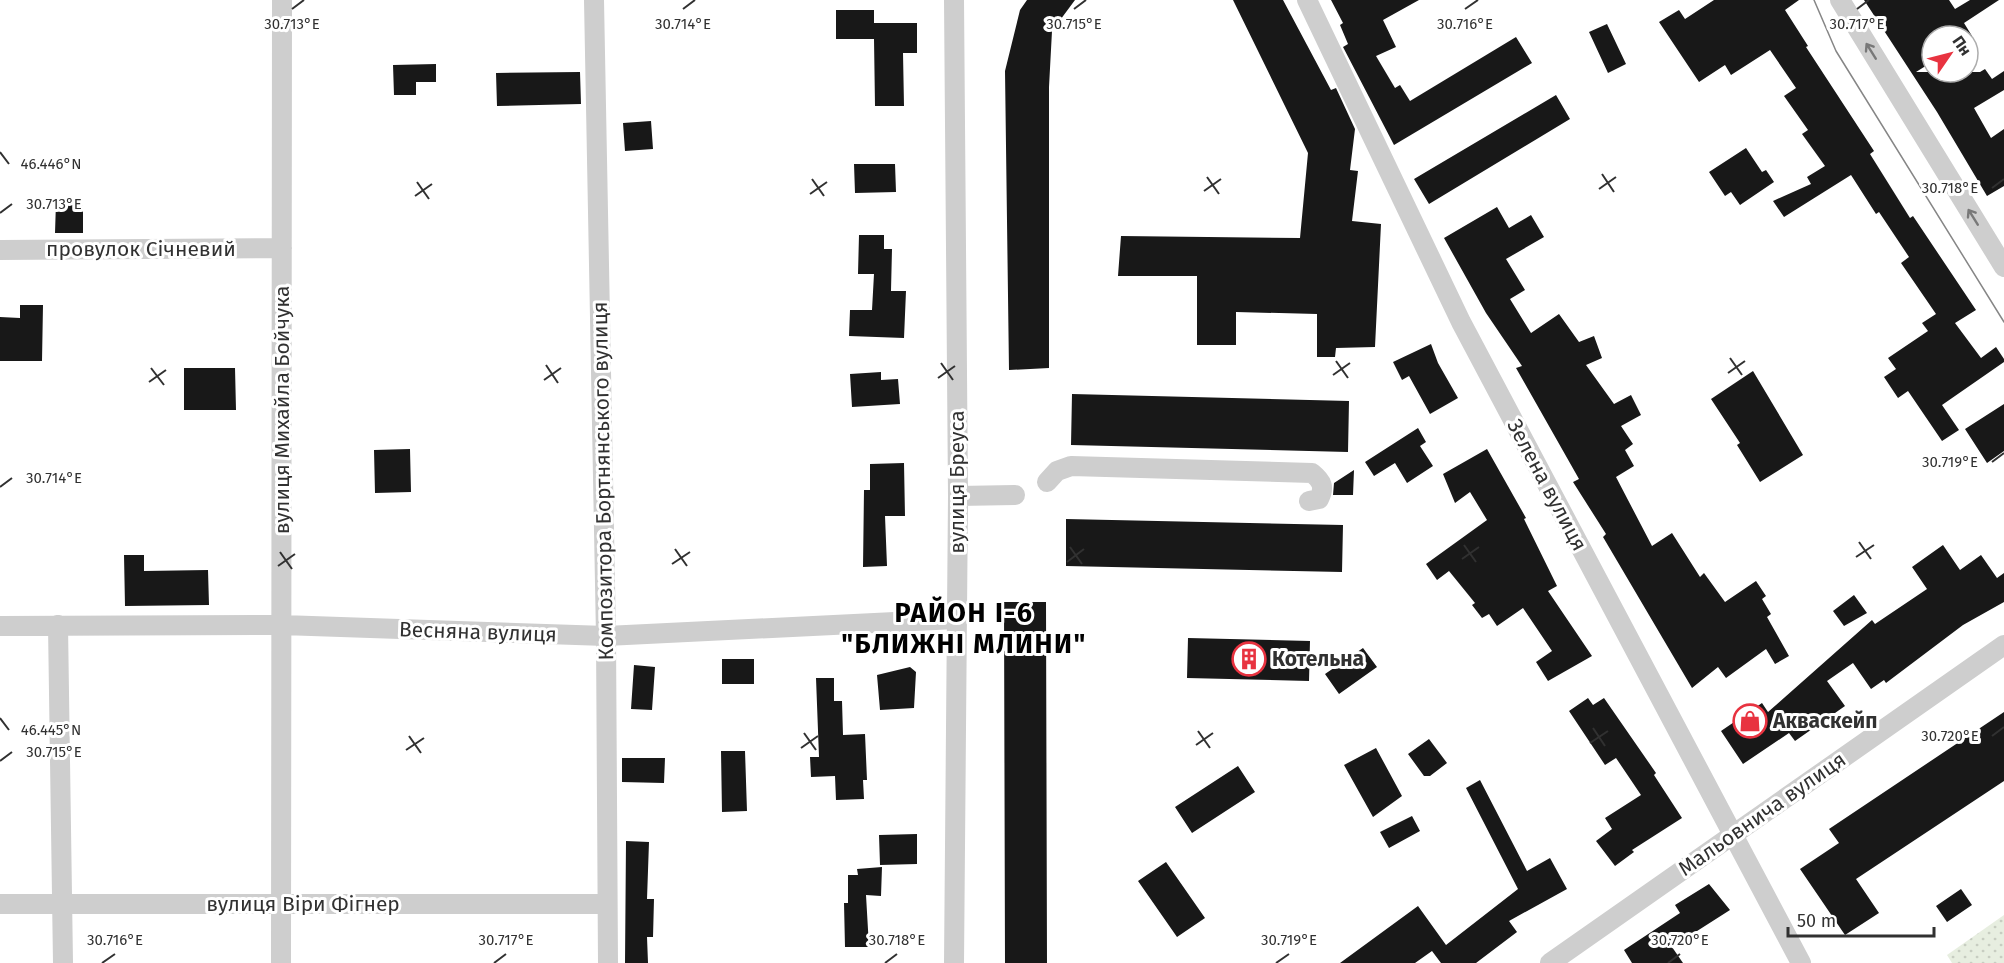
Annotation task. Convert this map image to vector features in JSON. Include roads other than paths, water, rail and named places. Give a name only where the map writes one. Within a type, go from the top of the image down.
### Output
[{"type":"street","name":"вулиця Михайла Бойчука","points":[[280,963],[282,0]]},
{"type":"street","name":"Композитора Бортнянського вулиця","points":[[594,0],[606,636],[608,963]]},
{"type":"street","name":"вулиця Бреуса","points":[[954,0],[958,496],[954,963]]},
{"type":"street","name":"Зелена вулиця","points":[[1307,0],[1461,322],[1801,963]]},
{"type":"street","points":[[1840,0],[2004,267]]},
{"type":"street","name":"провулок Січневий","points":[[0,250],[282,249]]},
{"type":"street","points":[[1047,482],[1057,471],[1071,466],[1312,473],[1321,480],[1323,490],[1319,499],[1309,501]]},
{"type":"street","points":[[958,496],[1015,495]]},
{"type":"street","name":"Весняна вулиця","points":[[0,626],[282,625],[606,636],[956,619]]},
{"type":"street","points":[[58,625],[63,963]]},
{"type":"street","name":"Мальовнича вулиця","points":[[1550,963],[1731,834],[2004,645]]},
{"type":"street","name":"вулиця Віри Фігнер","points":[[0,904],[607,904]]},
{"type":"tram line","points":[[1814,0],[1836,51],[2004,322]]},
{"type":"place","name":"Котельна","points":[[1249,659]]},
{"type":"place","name":"Акваскейп","points":[[1750,721]]},
{"type":"district","name":"РАЙОН І-6 \"БЛИЖНІ МЛИНИ\"","points":[[964,628]]}]
